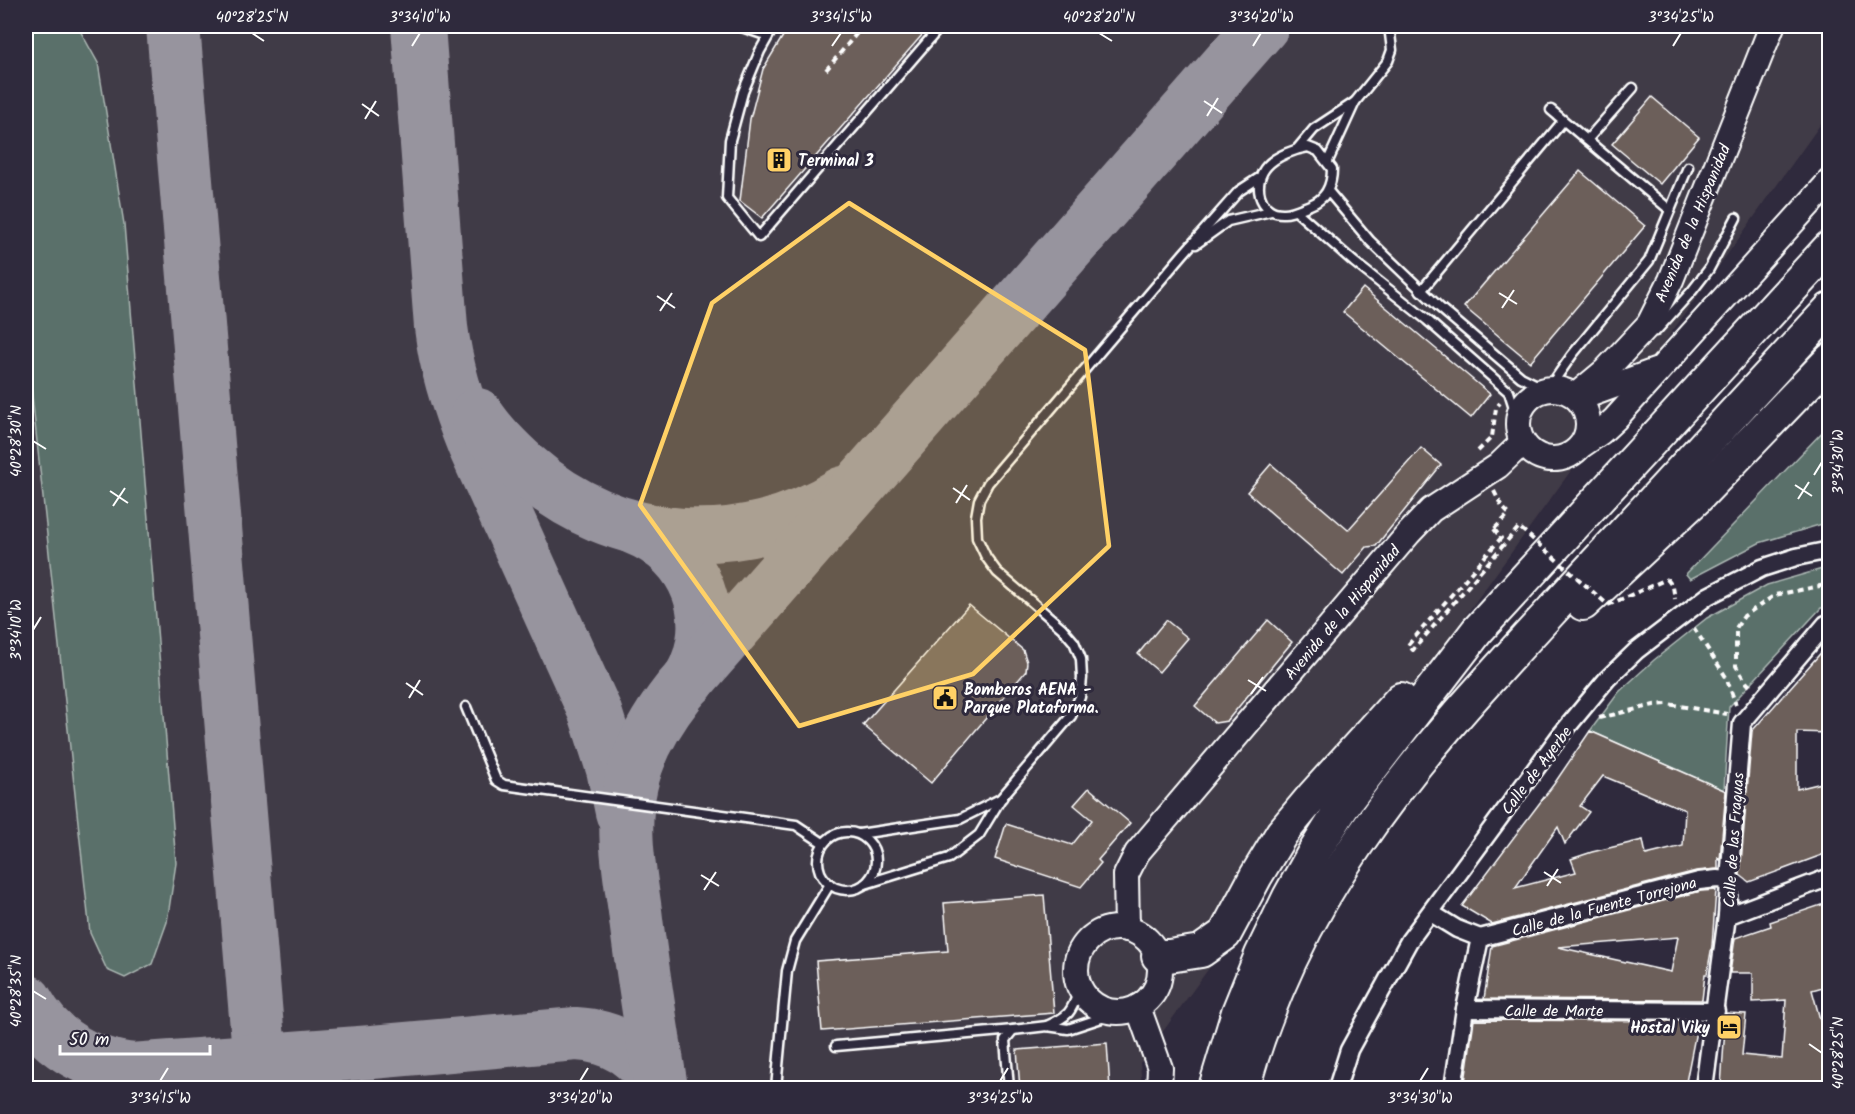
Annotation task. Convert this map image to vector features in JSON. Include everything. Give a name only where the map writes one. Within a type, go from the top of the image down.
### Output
[{"type":"highway","points":[[1215,1089],[1238,1012],[1261,955],[1289,897],[1347,800],[1477,631],[1830,247]]},
{"type":"highway","points":[[1244,1089],[1265,1024],[1287,969],[1315,913],[1356,844],[1394,792],[1440,734],[1512,654],[1830,309]]},
{"type":"highway","points":[[1512,654],[1562,624],[1696,498],[1830,360]]},
{"type":"highway","points":[[1158,956],[1201,951],[1225,934],[1282,833],[1381,720],[1433,665],[1477,631]]},
{"type":"street","name":"Avenida de la Hispanidad","points":[[1582,445],[1601,432],[1614,396],[1671,280],[1772,26]]},
{"type":"street","name":"Avenida de la Hispanidad","points":[[1576,397],[1614,396],[1658,370],[1830,181]]},
{"type":"street","name":"Avenida de la Hispanidad","points":[[1614,396],[1658,370]]},
{"type":"street","points":[[1547,389],[1564,390],[1576,397],[1585,409],[1588,421],[1587,433],[1582,445],[1572,454],[1559,459],[1545,458],[1532,452],[1520,431],[1520,410],[1526,400],[1534,393],[1547,389]]},
{"type":"street","name":"Avenida de la Hispanidad","points":[[1127,929],[1126,875],[1137,853],[1409,533],[1431,510],[1498,466],[1520,431]]},
{"type":"street","name":"Calle de Ayerbe","points":[[1337,1089],[1349,1050],[1410,941],[1559,737],[1607,679],[1636,651],[1708,596],[1762,568],[1796,557],[1830,550]]},
{"type":"street","points":[[1737,716],[1826,624],[1830,624]]},
{"type":"street","name":"Calle de las Fraguas","points":[[1704,1089],[1727,916],[1737,716]]},
{"type":"street","points":[[1727,916],[1830,877]]},
{"type":"street","name":"Calle de la Fuente Torrejona","points":[[1480,938],[1699,881],[1729,880]]},
{"type":"street","points":[[1431,913],[1457,929],[1480,938],[1465,1010],[1454,1089]]},
{"type":"street","points":[[1113,928],[1127,929],[1140,934],[1151,944],[1158,956],[1160,971],[1157,985],[1150,998],[1129,1009],[1104,1009],[1090,1001],[1080,988],[1077,962],[1081,950],[1089,939],[1101,932],[1113,928]]},
{"type":"street","points":[[1129,1009],[1160,1068],[1159,1089]]},
{"type":"street","name":"Calle de Marte","points":[[1465,1010],[1716,1011]]},
{"type":"lane","points":[[689,26],[717,26]]},
{"type":"lane","points":[[740,26],[768,36]]},
{"type":"lane","points":[[774,26],[760,51],[743,92],[730,140],[727,198],[759,237],[941,26]]},
{"type":"lane","points":[[1328,161],[1355,102],[1388,61],[1392,50],[1389,26]]},
{"type":"lane","points":[[1587,140],[1633,88]]},
{"type":"lane","points":[[865,884],[876,867],[873,848],[859,834],[849,831],[831,836],[819,851],[817,861],[819,871],[830,884],[840,889],[849,890],[949,858],[979,835],[1002,798],[1071,717],[1080,697],[1081,659],[1074,642],[1062,628],[997,572],[986,557],[977,538],[976,517],[979,500],[988,483],[1239,191],[1259,178],[1268,165],[1298,148],[1314,129],[1355,102]]},
{"type":"lane","points":[[1551,110],[1670,210]]},
{"type":"lane","points":[[1421,291],[1563,121]]},
{"type":"lane","points":[[1184,253],[1228,221],[1271,211],[1284,213],[1296,211],[1316,203],[1323,197],[1332,179],[1332,169],[1328,161],[1318,151],[1308,147],[1298,148]]},
{"type":"lane","points":[[1328,191],[1370,241],[1438,307],[1521,377],[1547,389],[1649,261],[1688,167]]},
{"type":"lane","points":[[1259,178],[1258,189],[1261,201],[1271,211]]},
{"type":"lane","points":[[1296,211],[1509,392],[1520,431]]},
{"type":"lane","points":[[1653,335],[1709,269],[1736,218]]},
{"type":"lane","points":[[466,707],[496,780],[504,785],[796,825],[824,843]]},
{"type":"lane","points":[[859,834],[960,819],[1002,798]]},
{"type":"lane","points":[[776,1089],[787,971],[798,934],[830,884]]},
{"type":"lane","points":[[1047,1026],[1066,1018],[1080,988]]},
{"type":"lane","points":[[836,1046],[1047,1026],[1068,1029],[1129,1009]]},
{"type":"lane","points":[[1009,1089],[1005,1040],[1013,1030]]},
{"type":"path","points":[[826,70],[863,26]]},
{"type":"path","points":[[1494,529],[1501,538],[1408,645],[1413,650],[1519,527],[1608,605],[1667,579],[1673,586]]},
{"type":"path","points":[[1755,690],[1746,682],[1736,666],[1736,628],[1744,616],[1775,595],[1830,584]]},
{"type":"path","points":[[1582,709],[1599,718],[1654,705],[1668,704],[1737,716],[1726,677],[1684,614]]},
{"type":"highlighted area","points":[[849,203],[1085,350],[1109,546],[973,674],[799,726],[640,505],[712,303]]},
{"type":"shaded area","points":[[26,26],[1829,26],[1830,111],[1140,1063],[1142,1088],[26,1088]]},
{"type":"green space","points":[[35,26],[78,27],[98,63],[124,224],[176,863],[167,922],[152,964],[125,978],[107,970],[90,933],[26,340],[26,37]]},
{"type":"green space","points":[[1829,425],[1829,522],[1759,543],[1690,579],[1686,574]]},
{"type":"green space","points":[[1829,567],[1829,607],[1821,608],[1729,707],[1724,790],[1590,731],[1619,692],[1654,660],[1707,618],[1767,585]]},
{"type":"building","name":"Terminal 3","points":[[789,26],[930,26],[762,218],[740,201],[750,119],[763,69]]},
{"type":"building","points":[[1652,97],[1699,137],[1660,184],[1612,144]]},
{"type":"building","points":[[1580,171],[1645,226],[1530,362],[1464,307]]},
{"type":"building","points":[[1363,288],[1490,394],[1471,418],[1343,312]]},
{"type":"building","points":[[1421,448],[1441,465],[1376,546],[1367,547],[1343,575],[1247,492],[1271,464],[1348,530]]},
{"type":"building","name":"Bomberos AENA - Parque Plataforma.","points":[[969,605],[1023,650],[1027,662],[1026,671],[931,783],[863,725]]},
{"type":"building","points":[[1166,620],[1188,638],[1159,672],[1138,654]]},
{"type":"building","points":[[1268,620],[1292,642],[1227,721],[1215,723],[1195,706]]},
{"type":"building","points":[[1826,647],[1830,733],[1797,732],[1797,789],[1826,782],[1830,792],[1830,852],[1749,882],[1740,875],[1752,731]]},
{"type":"building","points":[[1590,731],[1726,791],[1718,869],[1696,871],[1492,924],[1462,906],[1554,784]],"holes":[[[1603,776],[1685,810],[1683,846],[1646,855],[1643,840],[1592,852],[1571,859],[1576,872],[1515,888],[1558,827],[1565,844],[1589,812],[1580,806]]]},
{"type":"building","points":[[1089,788],[1130,823],[1098,860],[1101,863],[1081,887],[995,859],[1006,824],[1072,845],[1092,820],[1074,805]]},
{"type":"building","points":[[1716,890],[1712,946],[1702,1000],[1484,999],[1492,946],[1701,891]],"holes":[[[1678,937],[1671,972],[1558,947]]]},
{"type":"building","points":[[1044,895],[1054,1013],[822,1031],[816,961],[948,951],[944,903]]},
{"type":"building","points":[[1830,902],[1830,985],[1812,990],[1821,1023],[1828,1023],[1830,1089],[1741,1089],[1721,1086],[1726,1013],[1746,1014],[1742,1055],[1782,1059],[1786,1000],[1753,1002],[1753,973],[1730,973],[1735,938],[1771,926],[1770,922]]},
{"type":"building","points":[[1474,1020],[1698,1021],[1683,1089],[1464,1089]]},
{"type":"building","points":[[1107,1043],[1110,1089],[1020,1089],[1017,1050]]},
{"type":"taxiway","points":[[173,26],[262,1088]]},
{"type":"taxiway","points":[[418,26],[441,327],[449,372],[474,445],[595,712],[613,769],[622,812]]},
{"type":"taxiway","points":[[661,1088],[628,863],[626,832],[628,800],[634,771],[663,712],[1262,26]]},
{"type":"taxiway","points":[[477,415],[493,437],[513,457],[561,495],[599,515],[639,528],[680,535],[722,534],[763,527],[804,514],[843,493]]},
{"type":"taxiway","points":[[635,528],[657,539],[674,553],[688,571],[698,590],[703,612],[704,634],[700,657],[690,679]]},
{"type":"taxiway","points":[[26,1001],[46,1028],[70,1049],[100,1062],[132,1070],[576,1034],[603,1038],[626,1049],[645,1066],[659,1088]]},
{"type":"place","name":"Terminal 3","points":[[779,160]]},
{"type":"place","name":"Bomberos AENA - Parque Plataforma.","points":[[945,698]]},
{"type":"place","name":"Hostal Viky","points":[[1729,1027]]}]
